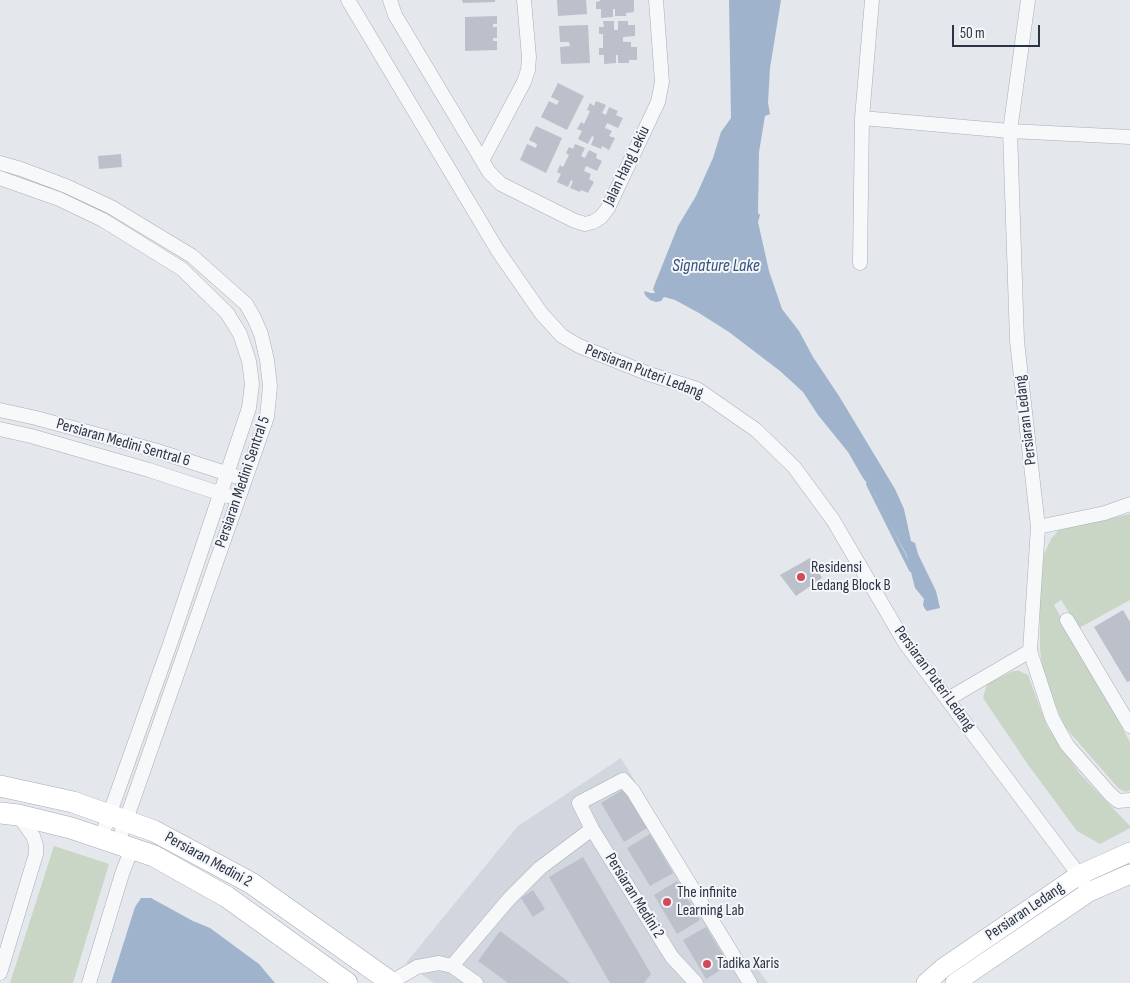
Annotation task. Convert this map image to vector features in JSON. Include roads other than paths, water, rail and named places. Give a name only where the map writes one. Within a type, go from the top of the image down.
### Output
[{"type":"main road","name":"Persiaran Medini 2","points":[[0,786],[73,802],[154,831],[251,883],[392,983]]},
{"type":"main road","name":"Persiaran Medini 2","points":[[9,814],[117,843],[154,856],[227,897],[347,983]]},
{"type":"street","name":"Persiaran Puteri Ledang","points":[[348,0],[498,251],[540,313],[562,336],[579,346],[649,374],[697,389],[756,430],[794,467],[833,520],[905,643],[1090,892]]},
{"type":"street","name":"Jalan Hang Lekiu","points":[[390,0],[395,15],[483,159],[489,172],[501,184],[575,221],[585,224],[601,217],[608,208],[658,102],[662,82],[656,0]]},
{"type":"street","points":[[483,159],[524,82],[528,70],[529,57],[524,0]]},
{"type":"street","points":[[860,263],[862,118],[872,0]]},
{"type":"street","name":"Persiaran Ledang","points":[[1028,0],[1010,131],[1017,341],[1038,527],[1030,651],[1052,718],[1067,745],[1110,794],[1118,800],[1130,800]]},
{"type":"street","points":[[862,118],[1010,131],[1130,137]]},
{"type":"street","name":"Persiaran Medini Sentral 5","points":[[0,163],[66,186],[111,207],[192,256],[246,304],[261,334],[267,360],[270,386],[267,417],[238,500],[117,817]]},
{"type":"street","name":"Persiaran Medini Sentral 5","points":[[0,178],[59,199],[103,220],[182,269],[227,313],[240,334],[249,361],[252,384],[249,408],[170,644],[117,817]]},
{"type":"street","name":"Persiaran Medini Sentral 6","points":[[0,410],[154,450],[245,480]]},
{"type":"street","name":"Persiaran Medini Sentral 6","points":[[0,429],[149,470],[238,500]]},
{"type":"street","points":[[1038,527],[1105,513],[1130,504]]},
{"type":"street","points":[[1068,620],[1130,726]]},
{"type":"street","points":[[948,700],[1030,651]]},
{"type":"street","name":"Persiaran Medini 2","points":[[696,983],[672,957],[592,829],[579,803],[623,780],[628,784],[750,983]]},
{"type":"street","points":[[0,973],[36,854],[33,836],[9,814]]},
{"type":"street","points":[[89,983],[122,874],[117,843],[117,817]]},
{"type":"street","points":[[452,966],[509,899],[540,868],[592,829]]},
{"type":"street","name":"Persiaran Ledang","points":[[926,983],[943,968],[1079,875],[1130,852]]},
{"type":"street","name":"Persiaran Ledang","points":[[956,983],[1090,892],[1130,874]]},
{"type":"street","points":[[392,983],[417,967],[429,963],[452,966],[476,983]]},
{"type":"water","name":"Signature Lake","points":[[729,0],[781,0],[770,68],[768,103],[770,114],[765,116],[759,152],[758,213],[760,215],[758,222],[769,271],[782,309],[799,331],[813,357],[839,396],[895,489],[904,509],[911,541],[915,543],[918,554],[936,591],[940,608],[927,611],[925,609],[923,605],[924,599],[915,588],[907,556],[875,493],[863,478],[848,452],[818,415],[803,392],[780,371],[729,332],[699,313],[675,300],[664,297],[661,301],[656,302],[650,300],[645,295],[644,291],[655,293],[653,289],[678,226],[696,196],[713,158],[721,132],[731,118]]},
{"type":"water","points":[[141,898],[151,898],[210,928],[259,964],[275,983],[111,983],[135,907]]},
{"type":"waterway","points":[[868,484],[911,570]]},
{"type":"place","name":"Residensi Ledang Block B","points":[[801,577]]},
{"type":"place","name":"The infinite Learning Lab","points":[[667,902]]},
{"type":"place","name":"Tadika Xaris","points":[[707,964]]}]
